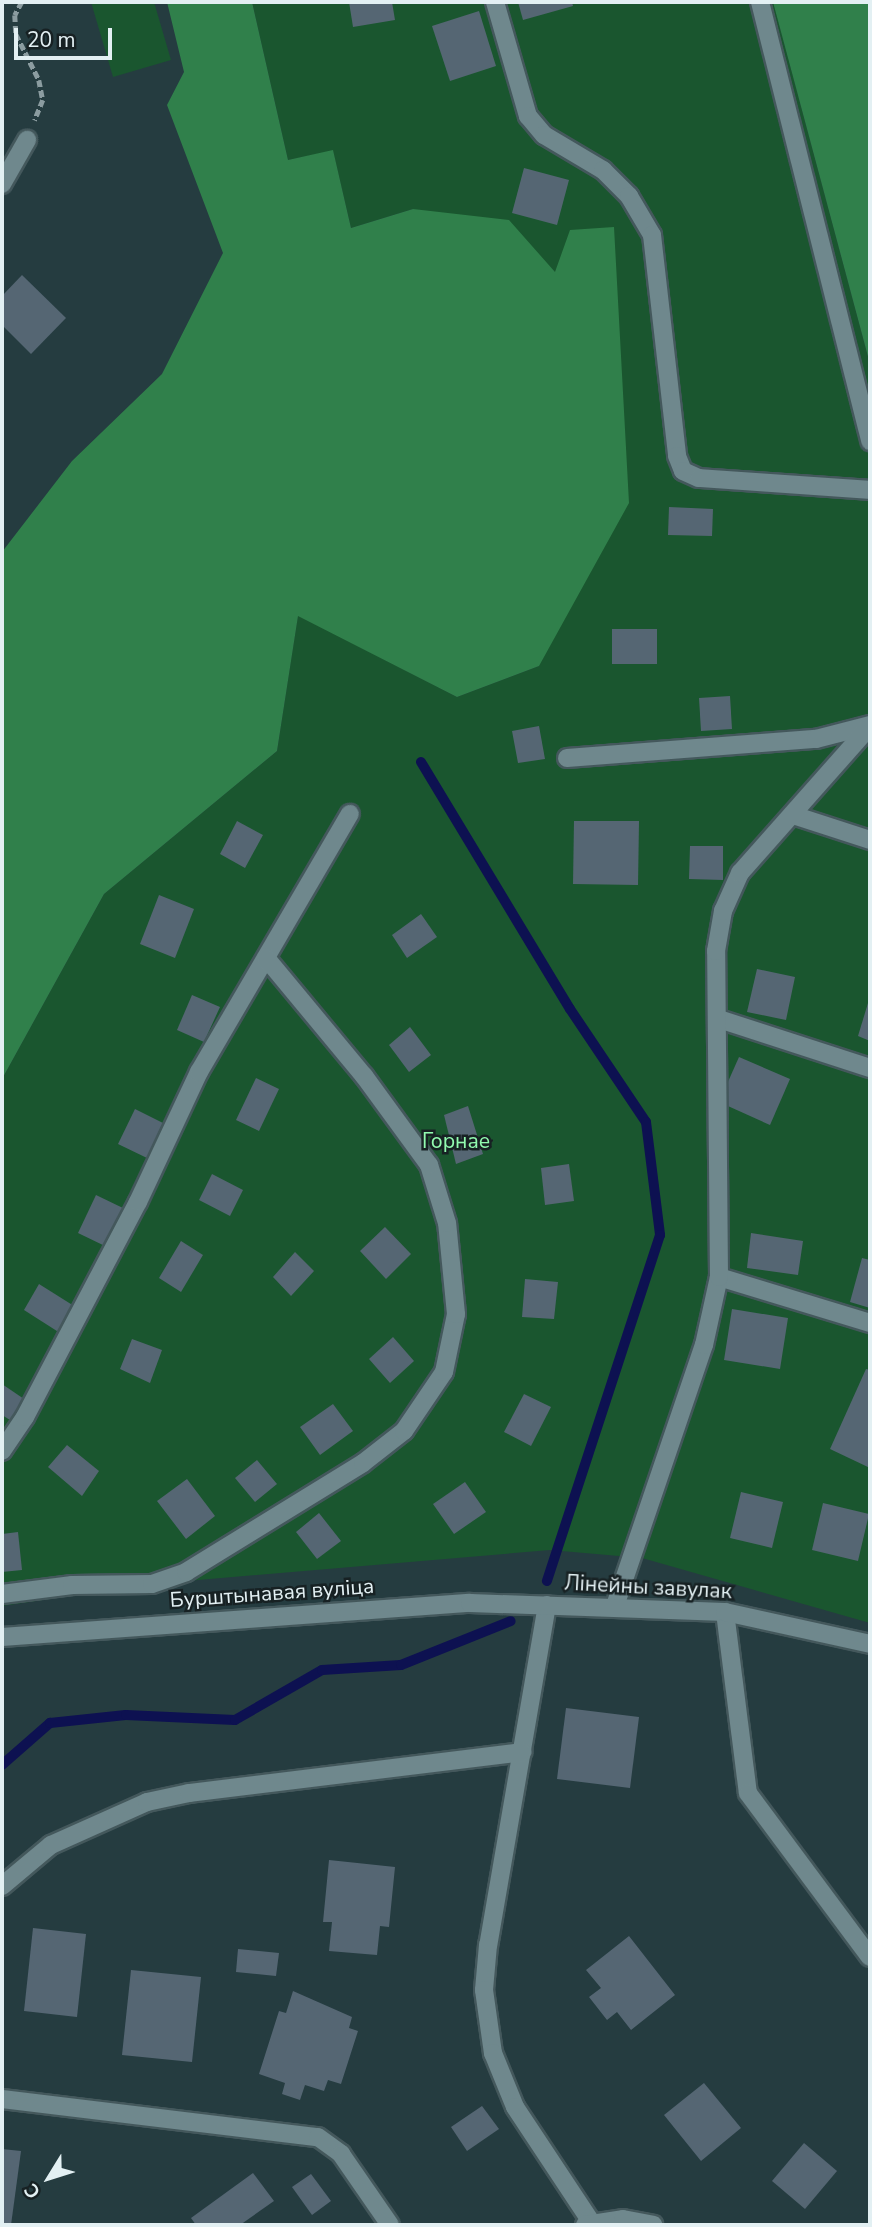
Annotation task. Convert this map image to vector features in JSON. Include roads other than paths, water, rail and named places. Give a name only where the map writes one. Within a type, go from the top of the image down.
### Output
[{"type":"street","points":[[495,2],[528,116],[544,135],[603,170],[629,196],[652,235],[677,456],[683,471],[699,478],[870,490]]},
{"type":"street","points":[[760,2],[870,441]]},
{"type":"street","points":[[2,184],[27,140]]},
{"type":"street","points":[[568,758],[817,739],[870,726],[740,873],[723,911],[716,951],[719,1020],[719,1277],[704,1345],[615,1606]]},
{"type":"street","points":[[2,1451],[25,1417],[138,1202],[200,1072],[350,814]]},
{"type":"street","points":[[793,815],[870,840]]},
{"type":"street","points":[[2,1594],[72,1585],[152,1584],[186,1572],[363,1463],[404,1431],[444,1372],[456,1314],[447,1223],[429,1165],[364,1076],[266,958]]},
{"type":"street","points":[[719,1020],[870,1068]]},
{"type":"street","points":[[719,1277],[870,1323]]},
{"type":"street","name":"Бурштынавая вуліца","points":[[2,1637],[470,1603],[547,1605]]},
{"type":"street","points":[[547,1605],[488,1945],[484,1990],[493,2053],[516,2107],[588,2224],[623,2219],[653,2225]]},
{"type":"street","name":"Лінейны завулак","points":[[547,1605],[724,1612],[870,1644]]},
{"type":"street","points":[[724,1612],[748,1793],[870,1957]]},
{"type":"street","points":[[2,1886],[51,1845],[147,1802],[190,1793],[522,1752]]},
{"type":"street","points":[[2,2099],[318,2137],[341,2154],[390,2225]]},
{"type":"waterway","points":[[421,762],[570,1009],[646,1122],[660,1235],[547,1581]]},
{"type":"waterway","points":[[2,1765],[50,1723],[126,1715],[235,1720],[322,1670],[401,1665],[511,1621]]},
{"type":"park label","name":"Горнае","points":[[456,1141]]}]
